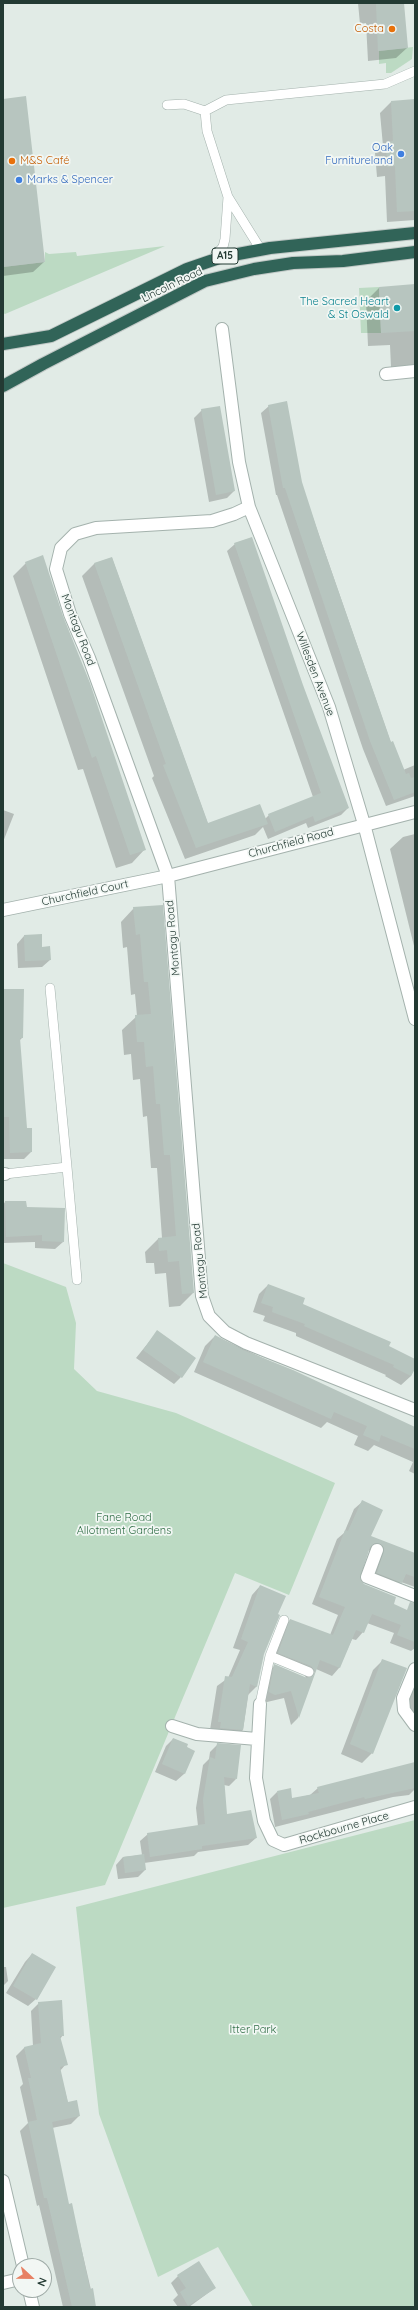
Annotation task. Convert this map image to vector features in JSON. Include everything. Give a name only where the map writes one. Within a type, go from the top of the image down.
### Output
[{"type":"highway","name":"Lincoln Road","points":[[3,344],[51,336],[187,268],[211,260],[261,250],[415,233]]},
{"type":"highway","name":"Lincoln Road","points":[[3,386],[43,364],[205,282],[254,269],[293,263],[343,261],[415,252]]},
{"type":"street","name":"Willesden Avenue","points":[[222,329],[239,462],[249,507],[329,707],[364,824],[415,1020]]},
{"type":"street","points":[[386,374],[415,371]]},
{"type":"street","name":"Montagu Road","points":[[249,507],[234,514],[212,521],[96,528],[74,534],[61,548],[56,569],[168,876],[202,1296],[209,1316],[225,1332],[246,1343],[415,1410]]},
{"type":"street","name":"Churchfield Road","points":[[168,876],[415,812]]},
{"type":"street","name":"Churchfield Court","points":[[3,910],[168,876]]},
{"type":"street","points":[[377,1550],[367,1576],[415,1596]]},
{"type":"street","points":[[415,1669],[403,1698],[404,1710],[415,1725]]},
{"type":"street","points":[[172,1726],[196,1734],[257,1739],[260,1704]]},
{"type":"street","name":"Rockbourne Place","points":[[257,1739],[256,1778],[264,1821],[273,1840],[284,1845],[415,1807]]},
{"type":"street","points":[[3,2181],[21,2258]]},
{"type":"lane","points":[[167,105],[184,104],[205,111],[226,100],[385,84],[415,70]]},
{"type":"lane","points":[[205,111],[207,131],[228,197],[248,226],[261,250]]},
{"type":"lane","points":[[211,260],[218,253],[225,239],[228,197]]},
{"type":"lane","points":[[50,988],[77,1280]]},
{"type":"lane","points":[[4,1174],[67,1167]]},
{"type":"lane","points":[[260,1704],[270,1656],[284,1620]]},
{"type":"lane","points":[[270,1656],[309,1672]]},
{"type":"green space","points":[[413,47],[412,59],[391,73],[386,73],[386,63],[379,64],[379,51]]},
{"type":"green space","points":[[165,246],[5,314],[3,313],[3,267],[45,262],[45,252],[49,254],[76,252],[77,256]]},
{"type":"green space","points":[[379,287],[381,333],[361,333],[359,288]]},
{"type":"green space","name":"Fane Road Allotment Gardens","points":[[3,1263],[66,1287],[76,1323],[74,1369],[97,1391],[176,1413],[335,1483],[289,1595],[235,1573],[105,1885],[3,1908]]},
{"type":"green space","name":"Itter Park","points":[[415,1820],[415,2307],[253,2307],[218,2247],[158,2277],[99,2114],[76,1907]]},
{"type":"building","name":"Costa","points":[[376,3],[404,3],[408,48],[378,51]]},
{"type":"building","name":"Marks & Spencer","points":[[26,96],[45,262],[3,267],[3,99]]},
{"type":"building","name":"Oak Furnitureland","points":[[415,99],[415,211],[397,212],[395,166],[387,167],[386,142],[393,141],[391,101]]},
{"type":"building","name":"The Sacred Heart & St Oswald","points":[[415,284],[415,331],[381,333],[379,287]]},
{"type":"building","points":[[287,401],[302,482],[322,544],[391,742],[393,741],[406,774],[409,773],[411,778],[415,777],[415,792],[394,800],[370,741],[285,488],[283,488],[268,405]]},
{"type":"building","points":[[220,406],[235,491],[216,495],[201,409]]},
{"type":"building","points":[[252,537],[303,685],[349,808],[315,822],[313,816],[275,832],[268,814],[321,793],[234,543]]},
{"type":"building","points":[[43,555],[63,616],[90,683],[146,850],[130,855],[96,756],[92,758],[25,562]]},
{"type":"building","points":[[112,557],[208,823],[260,804],[268,824],[196,848],[163,765],[166,764],[94,563]]},
{"type":"building","points":[[163,905],[194,1293],[182,1294],[179,1261],[168,1262],[167,1250],[159,1251],[158,1238],[176,1236],[170,1155],[164,1155],[160,1104],[156,1104],[153,1066],[146,1067],[144,1042],[137,1042],[135,1015],[151,1014],[148,982],[144,982],[140,934],[136,935],[133,907]]},
{"type":"building","points":[[42,934],[42,947],[50,946],[51,960],[25,961],[24,935]]},
{"type":"building","points":[[3,989],[24,989],[23,1038],[20,1038],[27,1128],[32,1128],[32,1152],[10,1153],[9,1117],[3,1117]]},
{"type":"building","points":[[5,1201],[26,1201],[27,1207],[65,1208],[64,1242],[42,1241],[42,1235],[6,1237]]},
{"type":"building","points":[[268,1284],[305,1298],[303,1304],[391,1342],[389,1346],[415,1359],[415,1369],[411,1376],[393,1367],[394,1365],[304,1326],[305,1324],[272,1312],[273,1307],[261,1303]]},
{"type":"building","points":[[157,1330],[196,1358],[182,1378],[143,1350]]},
{"type":"building","points":[[215,1335],[243,1350],[293,1370],[415,1427],[415,1449],[381,1435],[379,1442],[363,1435],[367,1426],[334,1412],[331,1419],[203,1362]]},
{"type":"building","points":[[362,1500],[383,1510],[371,1536],[415,1553],[415,1577],[406,1574],[402,1583],[377,1573],[384,1549],[382,1545],[375,1543],[370,1547],[360,1578],[364,1584],[396,1597],[394,1604],[407,1610],[410,1602],[415,1603],[415,1642],[397,1635],[401,1625],[372,1614],[364,1633],[356,1630],[340,1668],[320,1660],[299,1718],[291,1691],[275,1695],[269,1692],[274,1664],[307,1678],[313,1676],[315,1671],[311,1666],[278,1653],[290,1619],[333,1635],[345,1607],[319,1597],[345,1530],[348,1531]]},
{"type":"building","points":[[260,1585],[286,1596],[264,1654],[257,1687],[250,1684],[243,1730],[220,1728],[221,1722],[218,1722],[225,1676],[232,1677],[248,1642],[241,1639]]},
{"type":"building","points":[[382,1659],[407,1668],[373,1754],[350,1744]]},
{"type":"building","points":[[173,1738],[188,1744],[187,1747],[195,1751],[185,1774],[162,1764]]},
{"type":"building","points":[[217,1743],[241,1745],[237,1779],[224,1777],[227,1814],[251,1810],[257,1838],[202,1846],[202,1849],[150,1857],[147,1833],[205,1824],[203,1800],[210,1757],[215,1759]]},
{"type":"building","points":[[415,1762],[415,1788],[365,1799],[364,1797],[308,1812],[309,1814],[282,1820],[277,1791],[291,1788],[292,1798],[319,1793],[317,1787]]},
{"type":"building","points":[[144,1854],[146,1870],[125,1873],[123,1857]]},
{"type":"building","points":[[32,1953],[56,1967],[37,2000],[13,1986]]},
{"type":"building","points":[[62,2000],[64,2036],[60,2036],[68,2065],[60,2067],[68,2102],[77,2100],[80,2116],[52,2122],[69,2204],[72,2203],[90,2289],[93,2288],[96,2307],[72,2307],[47,2198],[44,2198],[28,2122],[37,2120],[28,2078],[31,2078],[24,2047],[41,2043],[38,2002]]},
{"type":"building","points":[[199,2261],[216,2288],[188,2306],[180,2292],[186,2288],[177,2275]]},
{"type":"place","name":"Costa","points":[[392,29]]},
{"type":"place","name":"Oak Furnitureland","points":[[401,154]]},
{"type":"place","name":"M&S Café","points":[[12,161]]},
{"type":"place","name":"Marks & Spencer","points":[[19,180]]},
{"type":"place","name":"The Sacred Heart & St Oswald","points":[[397,308]]}]
